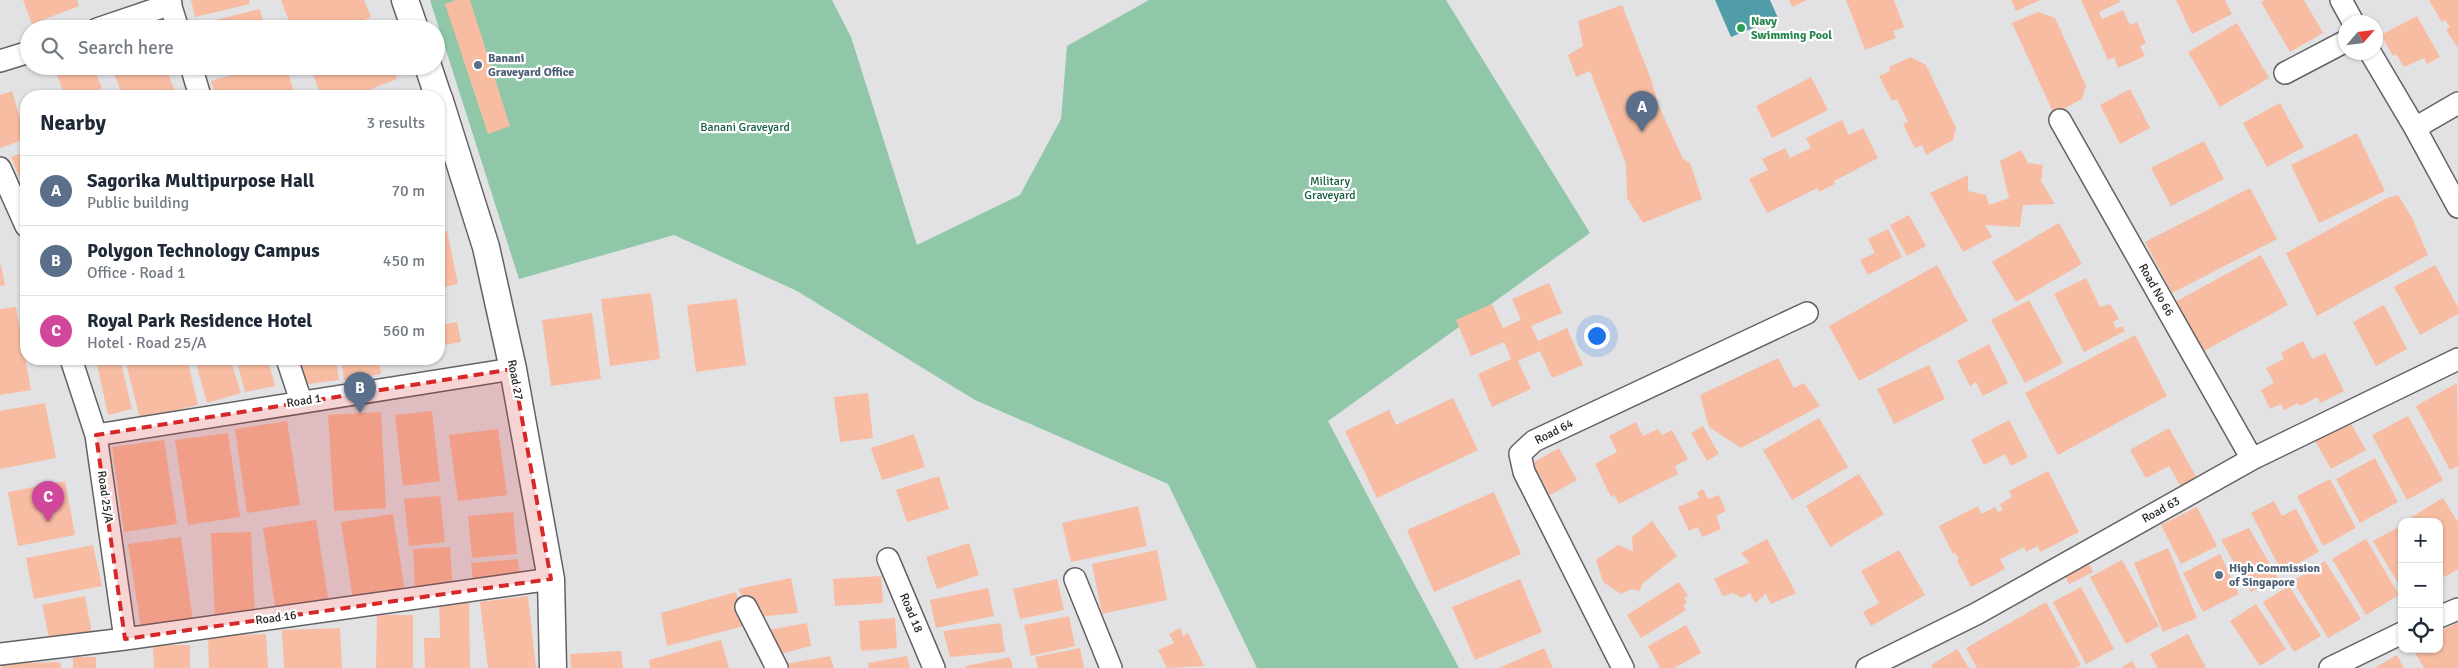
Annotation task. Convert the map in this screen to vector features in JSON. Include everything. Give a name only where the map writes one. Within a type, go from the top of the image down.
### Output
[{"type":"street","points":[[405,0],[412,20]]},
{"type":"street","points":[[2341,0],[2349,15]]},
{"type":"street","points":[[121,20],[170,2],[175,20]]},
{"type":"street","points":[[2284,73],[2338,45]]},
{"type":"street","points":[[0,61],[20,55]]},
{"type":"street","points":[[2375,60],[2415,128],[2458,207]]},
{"type":"street","points":[[194,75],[198,90]]},
{"type":"street","name":"Road 27","points":[[431,75],[436,90]]},
{"type":"street","points":[[2415,128],[2458,103]]},
{"type":"street","name":"Road 27","points":[[445,119],[486,247],[513,369],[551,579],[553,668]]},
{"type":"street","name":"Road No 66","points":[[2060,120],[2252,459]]},
{"type":"street","points":[[0,168],[20,208]]},
{"type":"street","name":"Road 64","points":[[1624,668],[1524,472],[1520,454],[1534,441],[1807,313]]},
{"type":"street","name":"Road 63","points":[[1867,668],[1976,614],[2252,459],[2458,359]]},
{"type":"street","name":"Road 25/A","points":[[73,365],[96,434],[125,639]]},
{"type":"street","points":[[289,365],[301,401]]},
{"type":"street","name":"Road 1","points":[[96,434],[513,369]]},
{"type":"street","name":"Road 18","points":[[888,559],[934,668]]},
{"type":"street","name":"Road 16","points":[[0,654],[125,639],[551,579]]},
{"type":"street","points":[[1076,579],[1111,668]]},
{"type":"street","points":[[746,607],[777,668]]},
{"type":"street","points":[[2443,615],[2458,609]]},
{"type":"street","points":[[2330,668],[2398,635]]},
{"type":"highlighted area","points":[[513,369],[551,579],[125,639],[96,435]]},
{"type":"green space","points":[[430,0],[832,0],[851,37],[917,245],[1020,195],[1061,119],[1067,46],[1149,0],[1446,0],[1590,233],[1328,421],[1459,668],[1257,668],[1168,484],[975,400],[797,291],[674,235],[519,279],[445,47],[445,20],[436,20]]},
{"type":"water","name":"Navy Swimming Pool","points":[[1715,0],[1770,0],[1778,18],[1731,37]]},
{"type":"building","points":[[23,0],[77,0],[79,6],[42,20],[30,20]]},
{"type":"building","points":[[191,0],[249,0],[250,4],[195,17]]},
{"type":"building","points":[[281,0],[364,0],[371,17],[364,20],[289,20]]},
{"type":"building","name":"Banani Graveyard Office","points":[[456,0],[470,0],[510,126],[488,134],[445,4]]},
{"type":"building","points":[[1789,0],[1807,0],[1792,7]]},
{"type":"building","points":[[1846,0],[1894,0],[1904,27],[1893,31],[1896,38],[1865,50]]},
{"type":"building","points":[[2011,0],[2040,0],[2016,11]]},
{"type":"building","points":[[2081,0],[2119,0],[2120,2],[2099,12],[2102,19],[2123,10],[2130,25],[2137,22],[2146,43],[2140,46],[2145,56],[2118,68],[2114,57],[2108,60]]},
{"type":"building","points":[[2176,0],[2225,0],[2232,14],[2192,34]]},
{"type":"building","points":[[2265,0],[2304,0],[2323,33],[2290,52],[2261,2]]},
{"type":"building","points":[[2429,0],[2458,0],[2458,48],[2446,30],[2450,27],[2445,20],[2442,22]]},
{"type":"building","points":[[1622,5],[1652,82],[1658,104],[1683,159],[1690,163],[1702,199],[1643,223],[1627,198],[1626,164],[1590,71],[1576,77],[1568,55],[1583,46],[1578,21]]},
{"type":"building","points":[[260,9],[263,20],[215,20]]},
{"type":"building","points":[[2038,12],[2055,18],[2086,86],[2082,99],[2054,114],[2012,23]]},
{"type":"building","points":[[2417,16],[2440,57],[2427,64],[2424,58],[2404,67],[2396,54],[2393,56],[2383,38],[2383,34]]},
{"type":"building","points":[[2237,23],[2269,78],[2220,107],[2188,52]]},
{"type":"building","points":[[1911,57],[1926,65],[1956,128],[1953,140],[1926,155],[1922,145],[1915,148],[1903,124],[1908,122],[1897,99],[1892,101],[1879,76],[1890,71],[1889,67]]},
{"type":"building","points":[[57,75],[97,75],[102,88],[96,90],[63,90]]},
{"type":"building","points":[[115,75],[169,75],[175,90],[121,90]]},
{"type":"building","points":[[231,75],[289,75],[293,90],[214,90],[211,81]]},
{"type":"building","points":[[313,75],[396,75],[397,79],[369,90],[319,90]]},
{"type":"building","points":[[1811,77],[1828,110],[1772,138],[1756,106]]},
{"type":"building","points":[[2130,89],[2150,128],[2120,144],[2100,105]]},
{"type":"building","points":[[12,91],[20,118],[20,141],[0,148],[0,95]]},
{"type":"building","points":[[2280,103],[2304,147],[2267,167],[2243,123]]},
{"type":"building","points":[[1842,120],[1849,135],[1863,128],[1878,158],[1834,181],[1835,184],[1819,192],[1817,188],[1767,213],[1749,179],[1768,170],[1762,159],[1785,148],[1790,158],[1811,148],[1806,138]]},
{"type":"building","points":[[2357,133],[2385,191],[2319,223],[2291,165]]},
{"type":"building","points":[[2204,141],[2224,179],[2171,206],[2151,168]]},
{"type":"building","points":[[2021,150],[2028,163],[2043,165],[2041,181],[2055,204],[2023,205],[2020,227],[1985,225],[1992,237],[1963,252],[1930,193],[1968,175],[1968,191],[1986,195],[1989,205],[2009,198],[2000,161]]},
{"type":"building","points":[[20,153],[20,179],[11,157]]},
{"type":"building","points":[[2250,188],[2277,239],[2172,293],[2145,242]]},
{"type":"building","points":[[2398,195],[2412,218],[2428,255],[2317,316],[2286,253],[2387,198]]},
{"type":"building","points":[[1909,215],[1926,246],[1907,256],[1890,225]]},
{"type":"building","points":[[2059,223],[2082,264],[2016,302],[1992,262]]},
{"type":"building","points":[[1888,229],[1902,257],[1868,275],[1860,260],[1875,253],[1868,239]]},
{"type":"building","points":[[447,231],[458,284],[445,287],[445,232]]},
{"type":"building","points":[[2261,255],[2288,305],[2202,352],[2175,302]]},
{"type":"building","points":[[1937,265],[1968,321],[1859,381],[1829,326]]},
{"type":"building","points":[[2435,265],[2458,307],[2458,314],[2420,335],[2394,287]]},
{"type":"building","points":[[0,266],[5,285],[0,286]]},
{"type":"building","points":[[2086,278],[2100,307],[2110,304],[2119,319],[2113,322],[2116,329],[2122,326],[2125,331],[2084,352],[2054,294]]},
{"type":"building","points":[[1549,283],[1562,313],[1531,326],[1538,341],[1567,328],[1583,365],[1552,378],[1540,351],[1518,361],[1531,389],[1492,407],[1478,374],[1511,359],[1504,342],[1471,356],[1456,320],[1492,304],[1503,328],[1521,320],[1512,299]]},
{"type":"building","points":[[651,293],[660,359],[610,366],[601,299]]},
{"type":"building","points":[[737,299],[746,365],[696,372],[687,305]]},
{"type":"building","points":[[2029,300],[2063,363],[2025,383],[1991,320]]},
{"type":"building","points":[[2384,305],[2407,349],[2376,366],[2353,322]]},
{"type":"building","points":[[16,307],[20,329],[20,365],[26,365],[31,390],[0,395],[0,309]]},
{"type":"building","points":[[592,313],[601,379],[551,386],[542,320]]},
{"type":"building","points":[[457,322],[461,342],[445,345],[445,324]]},
{"type":"building","points":[[2135,335],[2167,396],[2058,455],[2025,393]]},
{"type":"building","points":[[2303,341],[2312,359],[2325,353],[2344,391],[2320,403],[2318,397],[2300,406],[2298,403],[2284,410],[2281,404],[2270,409],[2261,390],[2274,383],[2266,368],[2284,359],[2281,353]]},
{"type":"building","points":[[1989,344],[2008,383],[1983,396],[1976,382],[1970,386],[1957,361]]},
{"type":"building","points":[[1778,358],[1794,388],[1804,383],[1820,406],[1741,448],[1709,427],[1700,395]]},
{"type":"building","points":[[97,365],[121,365],[132,409],[108,415]]},
{"type":"building","points":[[126,365],[188,365],[198,405],[140,419]]},
{"type":"building","points":[[197,365],[232,365],[241,393],[207,403]]},
{"type":"building","points":[[238,365],[270,365],[275,386],[245,392]]},
{"type":"building","points":[[298,365],[337,365],[339,380],[301,385]]},
{"type":"building","points":[[342,365],[380,365],[381,374],[344,380]]},
{"type":"building","points":[[1929,365],[1945,399],[1894,424],[1877,389]]},
{"type":"building","points":[[2457,383],[2458,466],[2450,470],[2416,406]]},
{"type":"building","points":[[868,393],[873,438],[840,442],[834,397]]},
{"type":"building","points":[[1453,398],[1478,450],[1377,498],[1345,431],[1389,410],[1396,425]]},
{"type":"building","points":[[45,403],[56,458],[0,469],[0,411]]},
{"type":"building","points":[[432,411],[440,481],[403,486],[395,415]]},
{"type":"building","points":[[381,412],[386,508],[334,511],[328,415]]},
{"type":"building","points":[[2408,416],[2443,480],[2407,500],[2372,435]]},
{"type":"building","points":[[1819,418],[1848,467],[1792,500],[1763,450]]},
{"type":"building","points":[[2009,420],[2028,457],[2011,466],[2005,454],[1984,465],[1971,440]]},
{"type":"building","points":[[2349,420],[2366,450],[2331,469],[2314,439]]},
{"type":"building","points":[[287,421],[300,505],[247,513],[235,429]]},
{"type":"building","points":[[1636,422],[1643,436],[1658,429],[1662,435],[1672,430],[1688,459],[1675,466],[1678,474],[1619,504],[1614,495],[1611,497],[1595,464],[1617,452],[1609,436]]},
{"type":"building","points":[[1703,426],[1719,454],[1707,461],[1691,433]]},
{"type":"building","points":[[2169,428],[2197,478],[2181,487],[2169,466],[2146,478],[2130,450]]},
{"type":"building","points":[[498,429],[507,495],[458,501],[449,435]]},
{"type":"building","points":[[228,433],[240,517],[188,525],[175,440]]},
{"type":"building","points":[[914,434],[925,467],[882,480],[871,448]]},
{"type":"building","points":[[164,440],[177,524],[124,532],[112,447]]},
{"type":"building","points":[[1559,448],[1577,480],[1550,495],[1532,463]]},
{"type":"building","points":[[2375,458],[2398,502],[2360,523],[2336,479]]},
{"type":"building","points":[[2048,471],[2079,532],[2040,552],[2038,546],[2026,552],[2024,547],[2000,559],[2005,569],[1971,587],[1957,560],[1959,559],[1955,553],[1953,554],[1939,526],[1978,506],[1981,514],[1995,507],[1998,512],[2003,510],[2000,504],[2012,497],[2009,491]]},
{"type":"building","points":[[1859,474],[1884,514],[1830,547],[1806,506]]},
{"type":"building","points":[[939,476],[949,509],[907,522],[896,490]]},
{"type":"building","points":[[2330,479],[2356,528],[2323,546],[2297,496]]},
{"type":"building","points":[[65,481],[75,535],[18,546],[8,492]]},
{"type":"building","points":[[1703,489],[1708,499],[1719,495],[1726,511],[1716,516],[1721,529],[1702,537],[1698,527],[1689,531],[1678,507],[1699,498],[1697,492]]},
{"type":"building","points":[[1494,492],[1521,554],[1434,592],[1407,530]]},
{"type":"building","points":[[440,496],[445,542],[409,546],[404,499]]},
{"type":"building","points":[[2443,498],[2458,522],[2458,569],[2445,577],[2443,574],[2443,518],[2410,518]]},
{"type":"building","points":[[2274,501],[2282,516],[2296,509],[2319,552],[2282,572],[2251,513]]},
{"type":"building","points":[[1138,506],[1147,546],[1071,562],[1062,523]]},
{"type":"building","points":[[2197,507],[2217,546],[2181,564],[2161,525]]},
{"type":"building","points":[[513,512],[517,554],[472,558],[468,516]]},
{"type":"building","points":[[393,514],[406,598],[354,606],[341,522]]},
{"type":"building","points":[[316,520],[329,604],[276,612],[263,528]]},
{"type":"building","points":[[1652,521],[1677,556],[1643,583],[1639,591],[1631,589],[1621,594],[1603,582],[1596,560],[1618,545],[1633,551],[1632,537]]},
{"type":"building","points":[[2398,527],[2398,583],[2373,541]]},
{"type":"building","points":[[2249,528],[2278,578],[2251,592],[2221,540]]},
{"type":"building","points":[[251,532],[255,619],[215,621],[211,533]]},
{"type":"building","points":[[181,537],[193,621],[141,628],[128,544]]},
{"type":"building","points":[[1767,539],[1796,593],[1771,604],[1766,594],[1755,603],[1750,593],[1742,598],[1733,593],[1723,596],[1714,579],[1749,562],[1741,553]]},
{"type":"building","points":[[2366,539],[2398,596],[2366,615],[2332,559]]},
{"type":"building","points":[[969,543],[979,575],[937,589],[926,557]]},
{"type":"building","points":[[93,545],[102,586],[34,599],[26,558]]},
{"type":"building","points":[[450,547],[453,590],[415,592],[413,549]]},
{"type":"building","points":[[2168,548],[2197,618],[2163,632],[2134,563]]},
{"type":"building","points":[[1157,550],[1167,600],[1102,614],[1092,564]]},
{"type":"building","points":[[1899,550],[1925,595],[1871,626],[1863,612],[1879,603],[1861,571]]},
{"type":"building","points":[[2220,554],[2239,594],[2203,612],[2183,573]]},
{"type":"building","points":[[2086,558],[2093,572],[2069,584],[2062,570]]},
{"type":"building","points":[[518,559],[520,575],[473,579],[471,563]]},
{"type":"building","points":[[2122,560],[2159,626],[2126,644],[2090,577]]},
{"type":"building","points":[[2325,561],[2361,619],[2328,638],[2293,581]]},
{"type":"building","points":[[881,576],[883,603],[835,606],[833,579]]},
{"type":"building","points":[[791,578],[798,613],[756,617],[738,589]]},
{"type":"building","points":[[1057,579],[1064,610],[1020,619],[1013,589]]},
{"type":"building","points":[[1520,579],[1542,632],[1475,660],[1452,607]]},
{"type":"building","points":[[1679,582],[1688,596],[1684,598],[1687,603],[1683,605],[1686,610],[1641,638],[1627,615]]},
{"type":"building","points":[[2289,586],[2321,636],[2294,652],[2263,602]]},
{"type":"building","points":[[2081,587],[2114,649],[2086,664],[2053,602]]},
{"type":"building","points":[[988,588],[994,616],[936,628],[930,600]]},
{"type":"building","points":[[736,592],[744,626],[667,646],[661,613]]},
{"type":"building","points":[[85,596],[92,634],[50,642],[42,605]]},
{"type":"building","points":[[528,596],[536,668],[488,668],[480,602]]},
{"type":"building","points":[[2046,602],[2081,665],[2075,668],[1977,668],[1966,648]]},
{"type":"building","points":[[439,603],[469,603],[470,668],[425,668],[424,638],[440,638]]},
{"type":"building","points":[[2256,604],[2286,649],[2260,666],[2230,621]]},
{"type":"building","points":[[377,615],[413,615],[413,668],[376,668]]},
{"type":"building","points":[[1069,616],[1075,646],[1031,656],[1024,625]]},
{"type":"building","points":[[895,618],[897,648],[861,651],[859,621]]},
{"type":"building","points":[[2458,622],[2458,668],[2424,668],[2415,653],[2443,653],[2443,630]]},
{"type":"building","points":[[807,623],[811,646],[780,654],[768,630]]},
{"type":"building","points":[[1001,623],[1005,652],[950,657],[943,631]]},
{"type":"building","points":[[1686,625],[1701,653],[1674,668],[1660,668],[1648,646]]},
{"type":"building","points":[[340,628],[342,668],[284,668],[282,630]]},
{"type":"building","points":[[1180,628],[1183,636],[1188,633],[1204,666],[1167,668],[1158,650],[1174,643],[1169,634]]},
{"type":"building","points":[[266,634],[268,668],[209,668],[208,636]]},
{"type":"building","points":[[2188,634],[2206,668],[2158,668],[2150,654]]},
{"type":"building","points":[[721,640],[729,668],[650,668],[649,660]]},
{"type":"building","points":[[153,645],[190,645],[190,668],[154,668]]},
{"type":"building","points":[[1080,648],[1084,668],[1038,668],[1035,657]]},
{"type":"building","points":[[1544,648],[1553,668],[1499,668]]},
{"type":"building","points":[[1957,649],[1969,668],[1933,668],[1931,665]]},
{"type":"building","points":[[621,651],[623,668],[571,668],[570,654]]},
{"type":"building","points":[[2397,655],[2404,668],[2374,668]]},
{"type":"building","points":[[830,656],[834,668],[782,668],[780,665]]},
{"type":"building","points":[[907,656],[910,668],[869,668],[868,663]]},
{"type":"building","points":[[73,657],[96,657],[96,668],[73,668]]},
{"type":"building","points":[[1010,657],[1013,668],[966,668],[966,666]]},
{"type":"building","points":[[2132,661],[2136,668],[2121,668]]},
{"type":"building","points":[[60,662],[61,668],[2,668],[1,664]]},
{"type":"place","name":"Navy Swimming Pool","points":[[1741,28]]},
{"type":"place","name":"Banani Graveyard Office","points":[[478,65]]},
{"type":"place","name":"Sagorika Multipurpose Hall","points":[[1642,132]]},
{"type":"place","name":"Polygon Technology Campus","points":[[360,413]]},
{"type":"place","name":"Royal Park Residence Hotel","points":[[48,522]]},
{"type":"place","name":"High Commission of Singapore","points":[[2219,575]]},
{"type":"park label","name":"Banani Graveyard","points":[[745,127]]},
{"type":"park label","name":"Military Graveyard","points":[[1330,188]]}]
